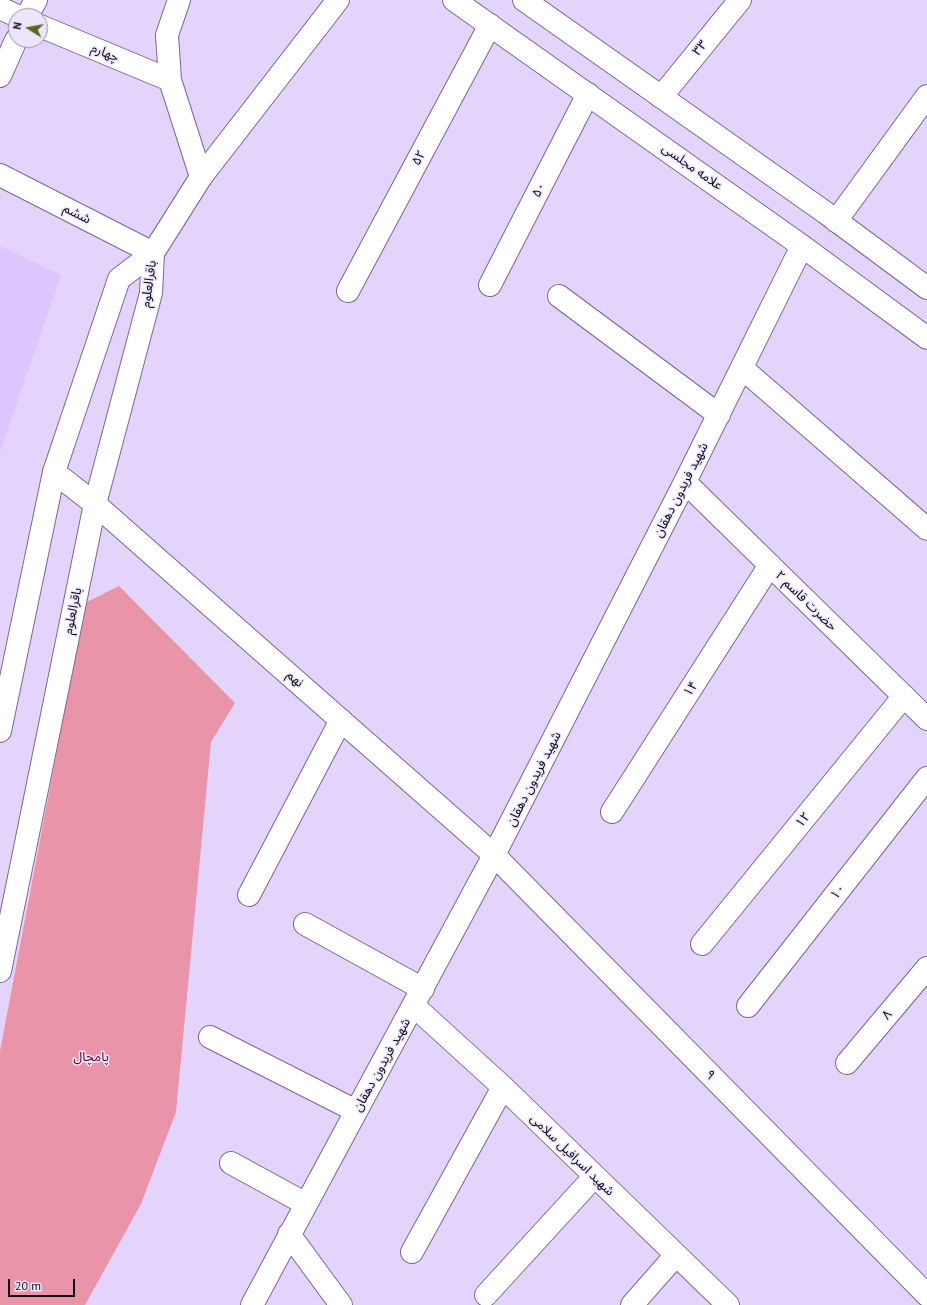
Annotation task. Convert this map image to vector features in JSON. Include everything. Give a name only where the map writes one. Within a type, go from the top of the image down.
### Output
[{"type":"street","points":[[179,0],[167,35],[170,80],[201,177]]},
{"type":"street","name":"باقرالعلوم","points":[[0,731],[54,472],[119,279],[153,253],[201,177],[338,0]]},
{"type":"street","name":"علامه مجلسی","points":[[454,0],[802,246],[927,338]]},
{"type":"street","points":[[524,0],[836,221],[927,288]]},
{"type":"street","name":"۳۳","points":[[661,97],[740,0]]},
{"type":"street","name":"۵۲","points":[[348,291],[490,25]]},
{"type":"street","name":"چهارم","points":[[48,29],[170,80]]},
{"type":"street","points":[[0,76],[12,48]]},
{"type":"street","name":"۵۰","points":[[490,285],[588,94]]},
{"type":"street","points":[[836,221],[927,96]]},
{"type":"street","name":"ششم","points":[[0,175],[153,253]]},
{"type":"street","name":"شهید فریدون دهقان","points":[[252,1305],[289,1234],[419,998],[494,855],[719,415],[802,246]]},
{"type":"street","name":"باقرالعلوم","points":[[0,971],[95,504],[151,293],[153,253]]},
{"type":"street","points":[[559,296],[719,415]]},
{"type":"street","points":[[742,368],[927,529]]},
{"type":"street","name":"نهم","points":[[54,472],[95,504],[494,855]]},
{"type":"street","name":"۲ حضرت قاسم","points":[[685,482],[927,720]]},
{"type":"street","name":"۱۴","points":[[612,812],[770,565]]},
{"type":"street","name":"۱۲","points":[[702,944],[904,696]]},
{"type":"street","points":[[249,895],[341,720]]},
{"type":"street","name":"۱۰","points":[[748,1006],[927,778]]},
{"type":"street","name":"۹","points":[[494,855],[927,1295]]},
{"type":"street","name":"شهید اسرافیل سلامی","points":[[305,924],[419,998],[503,1087],[594,1177],[728,1305]]},
{"type":"street","name":"۸","points":[[847,1063],[927,968]]},
{"type":"street","points":[[210,1037],[356,1112]]},
{"type":"street","points":[[412,1252],[503,1087]]},
{"type":"street","points":[[231,1163],[306,1204]]},
{"type":"street","points":[[486,1295],[594,1177]]},
{"type":"street","points":[[289,1234],[341,1305]]},
{"type":"street","points":[[632,1305],[676,1255]]},
{"type":"shaded area","points":[[0,246],[61,275],[0,452]]},
{"type":"green space","name":"پامچال","points":[[119,586],[235,703],[211,742],[176,1112],[141,1204],[85,1305],[0,1305],[0,1051],[85,603]]}]
